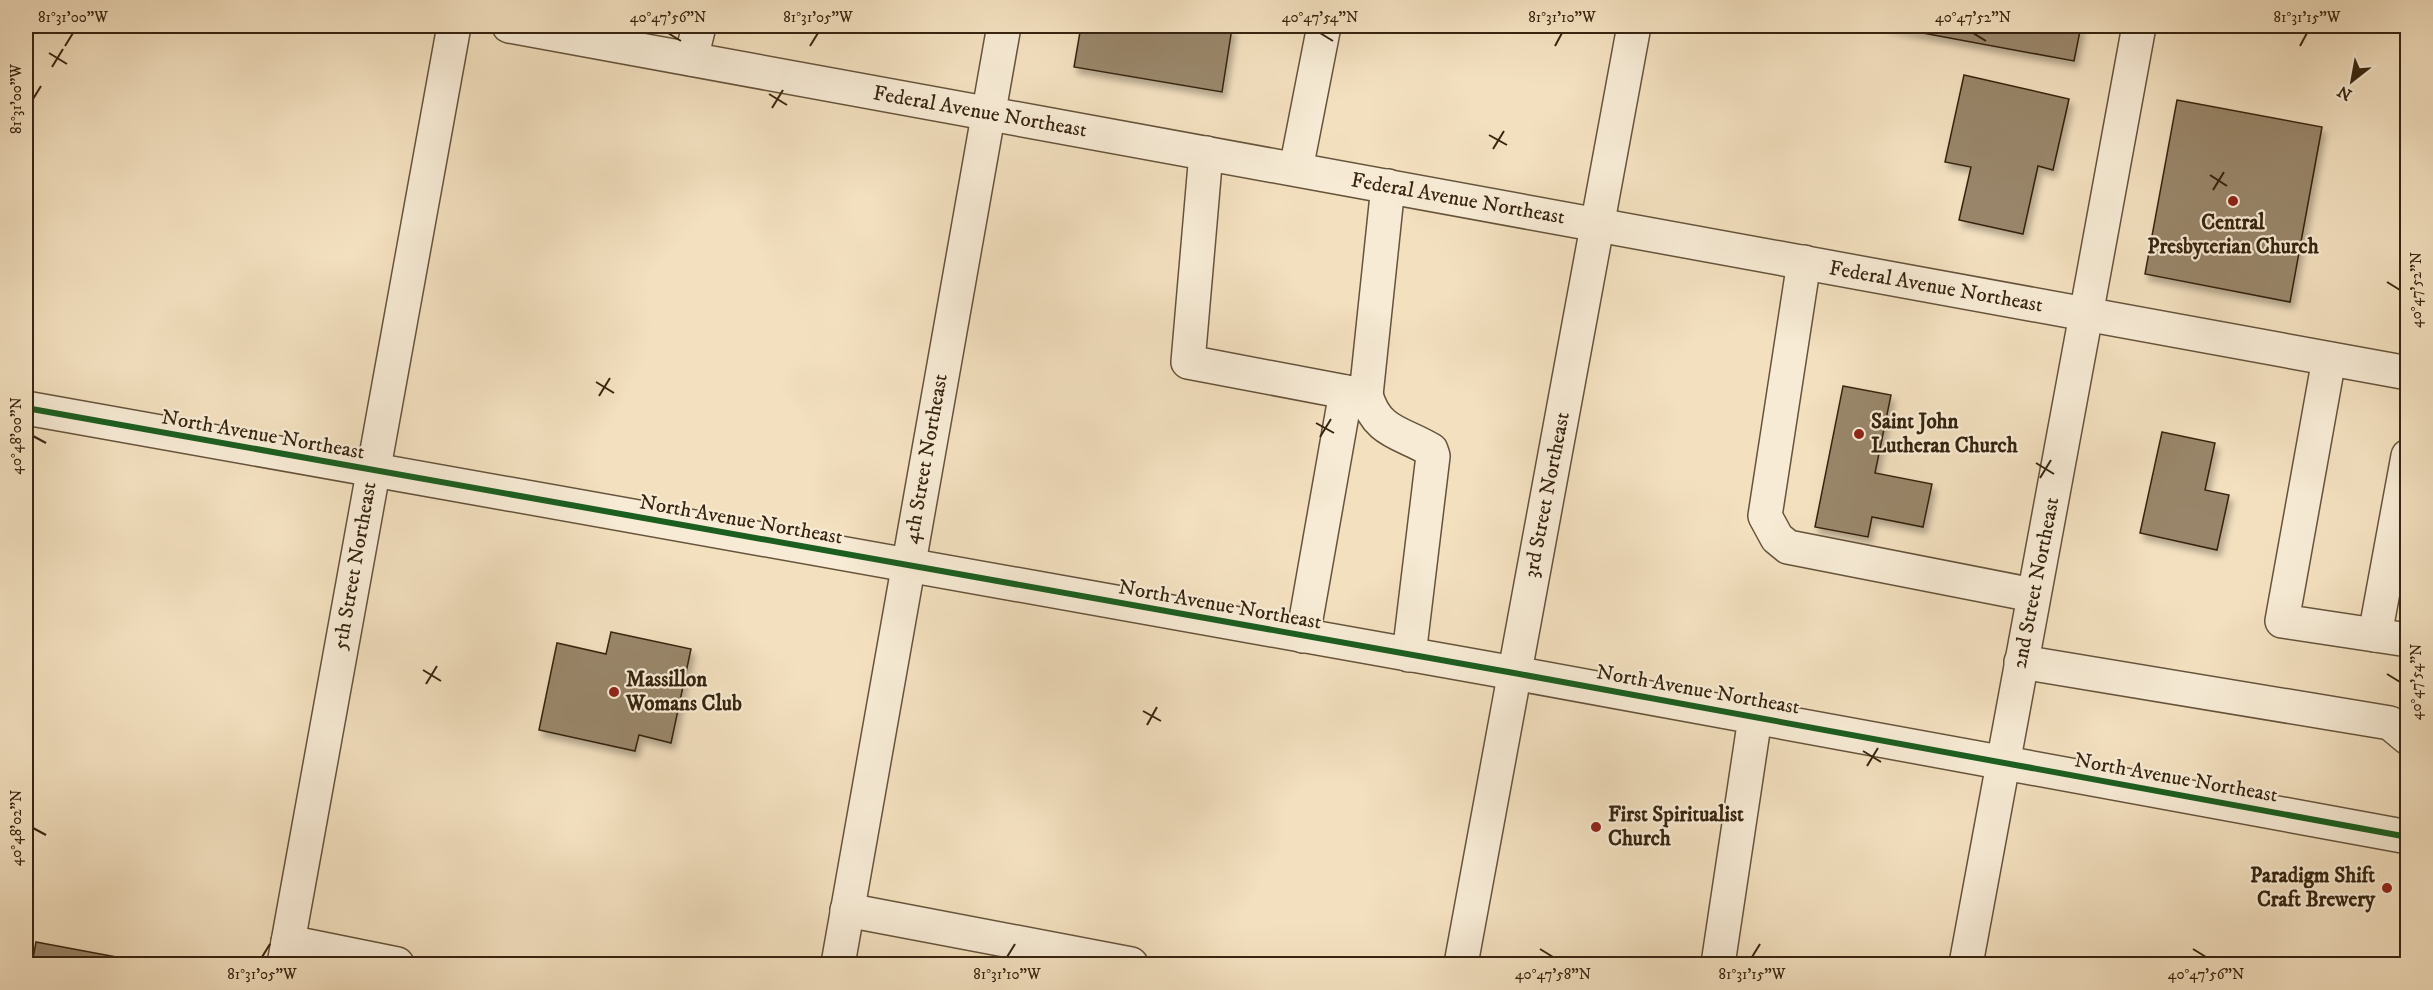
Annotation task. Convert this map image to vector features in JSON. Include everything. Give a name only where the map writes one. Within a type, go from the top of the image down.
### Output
[{"type":"street","name":"5th Street Northeast","points":[[286,953],[454,26]]},
{"type":"street","name":"Federal Avenue Northeast","points":[[509,26],[2408,373]]},
{"type":"street","points":[[691,59],[699,26]]},
{"type":"street","name":"4th Street Northeast","points":[[838,964],[1004,26]]},
{"type":"street","points":[[1296,169],[1324,26]]},
{"type":"street","name":"3rd Street Northeast","points":[[1461,964],[1634,26]]},
{"type":"street","name":"2nd Street Northeast","points":[[1966,964],[2001,762],[2087,314],[2139,26]]},
{"type":"street","points":[[1206,153],[1188,362],[1356,393],[1379,421],[1402,437],[1431,450],[1433,456],[1409,655]]},
{"type":"street","points":[[1303,636],[1356,393],[1388,186]]},
{"type":"street","points":[[1804,262],[1765,516],[1777,538],[1788,547],[2033,595]]},
{"type":"street","points":[[2329,358],[2282,621],[2408,640]]},
{"type":"street","name":"North Avenue Northeast","points":[[26,408],[2001,762],[2406,827]]},
{"type":"street","points":[[2375,635],[2408,456]]},
{"type":"street","points":[[2020,662],[2390,723],[2408,738]]},
{"type":"street","points":[[1718,964],[1755,718]]},
{"type":"street","points":[[848,910],[1131,964]]},
{"type":"street","points":[[286,953],[397,964]]},
{"type":"building","points":[[1081,26],[1218,26],[1232,28],[1222,92],[1074,67]]},
{"type":"building","points":[[1885,26],[2081,26],[2074,61]]},
{"type":"building","points":[[1964,75],[2069,99],[2053,170],[2038,166],[2023,234],[1959,220],[1971,167],[1945,162]]},
{"type":"building","name":"Central Presbyterian Church","points":[[2177,100],[2322,127],[2290,302],[2145,274]]},
{"type":"building","name":"Saint John Lutheran Church","points":[[1843,386],[1891,395],[1875,473],[1932,484],[1923,527],[1872,517],[1868,537],[1815,527]]},
{"type":"building","points":[[2162,432],[2215,443],[2205,490],[2229,495],[2217,550],[2140,533]]},
{"type":"building","name":"Massillon Womans Club","points":[[611,632],[691,649],[671,743],[639,735],[635,751],[539,730],[557,643],[606,654]]},
{"type":"building","points":[[36,942],[154,964],[32,964]]},
{"type":"cycle path","points":[[26,408],[1514,673],[2408,837]]},
{"type":"place","name":"Central Presbyterian Church","points":[[2233,201]]},
{"type":"place","name":"Saint John Lutheran Church","points":[[1859,434]]},
{"type":"place","name":"Massillon Womans Club","points":[[614,692]]},
{"type":"place","name":"First Spiritualist Church","points":[[1596,827]]},
{"type":"place","name":"Paradigm Shift Craft Brewery","points":[[2387,888]]}]
